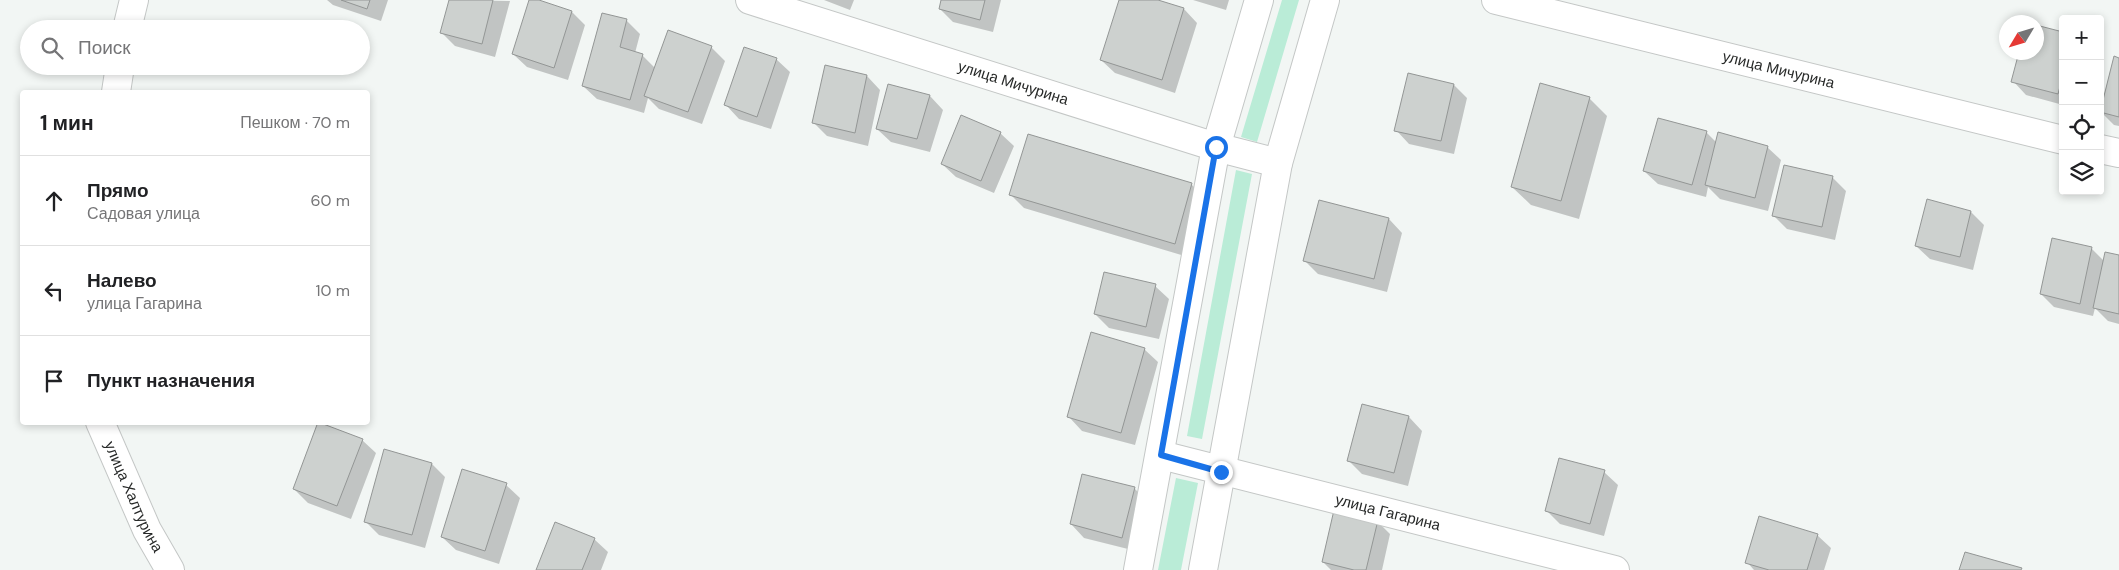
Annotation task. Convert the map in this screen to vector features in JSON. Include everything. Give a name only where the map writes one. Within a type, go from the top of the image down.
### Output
[{"type":"street","points":[[129,20],[134,0]]},
{"type":"street","name":"улица Мичурина","points":[[750,0],[1216,147],[1278,163]]},
{"type":"street","points":[[1138,570],[1161,455],[1216,147],[1259,0]]},
{"type":"street","points":[[1203,570],[1278,163],[1325,0]]},
{"type":"street","name":"улица Мичурина","points":[[1496,0],[2059,139]]},
{"type":"street","points":[[116,90],[119,75]]},
{"type":"street","points":[[2104,150],[2119,154]]},
{"type":"street","name":"улица Халтурина","points":[[101,425],[120,473],[147,530],[170,570]]},
{"type":"street","name":"улица Гагарина","points":[[1161,455],[1221,472],[1615,570]]},
{"type":"green space","points":[[1282,0],[1299,0],[1257,142],[1241,137]]},
{"type":"green space","points":[[1236,170],[1252,174],[1202,439],[1187,436]]},
{"type":"green space","points":[[1176,478],[1198,483],[1181,570],[1158,570]]},
{"type":"building","points":[[341,0],[370,0],[367,9]]},
{"type":"building","points":[[449,0],[493,0],[482,44],[440,33]]},
{"type":"building","points":[[529,0],[539,0],[572,11],[554,68],[512,54]]},
{"type":"building","points":[[941,0],[985,0],[980,20],[939,9]]},
{"type":"building","points":[[1119,0],[1158,0],[1184,8],[1162,80],[1100,60]]},
{"type":"building","points":[[602,13],[627,19],[620,47],[643,54],[630,100],[582,86]]},
{"type":"building","points":[[2044,27],[2059,31],[2058,94],[2011,82],[2017,60],[2044,60]]},
{"type":"building","points":[[668,30],[712,46],[688,112],[644,96]]},
{"type":"building","points":[[744,47],[777,58],[757,117],[724,105]]},
{"type":"building","points":[[2114,56],[2119,58],[2119,117],[2104,113],[2104,96]]},
{"type":"building","points":[[825,65],[867,75],[855,133],[812,123]]},
{"type":"building","points":[[1408,73],[1454,84],[1441,141],[1394,131]]},
{"type":"building","points":[[1540,83],[1590,97],[1561,201],[1511,187]]},
{"type":"building","points":[[888,84],[930,95],[917,139],[876,129]]},
{"type":"building","points":[[961,115],[1001,132],[981,181],[941,164]]},
{"type":"building","points":[[1658,118],[1707,131],[1692,185],[1643,171]]},
{"type":"building","points":[[1718,132],[1768,146],[1755,198],[1705,185]]},
{"type":"building","points":[[1028,134],[1192,183],[1175,244],[1009,195]]},
{"type":"building","points":[[1784,165],[1833,176],[1822,227],[1772,216]]},
{"type":"building","points":[[1927,199],[1971,211],[1960,257],[1915,246]]},
{"type":"building","points":[[1319,200],[1389,218],[1374,279],[1303,261]]},
{"type":"building","points":[[2052,238],[2092,247],[2080,304],[2040,294]]},
{"type":"building","points":[[2105,252],[2119,255],[2119,314],[2093,308]]},
{"type":"building","points":[[1104,272],[1156,284],[1146,327],[1094,314]]},
{"type":"building","points":[[1091,332],[1145,348],[1121,433],[1067,417]]},
{"type":"building","points":[[1362,404],[1409,416],[1394,473],[1347,461]]},
{"type":"building","points":[[317,425],[326,425],[363,439],[337,506],[293,489]]},
{"type":"building","points":[[384,449],[432,463],[412,535],[364,522]]},
{"type":"building","points":[[1559,458],[1605,470],[1590,524],[1545,511]]},
{"type":"building","points":[[462,469],[507,483],[485,551],[441,537]]},
{"type":"building","points":[[1082,474],[1135,487],[1122,538],[1070,524]]},
{"type":"building","points":[[1334,510],[1378,520],[1366,570],[1354,570],[1322,562]]},
{"type":"building","points":[[1759,516],[1818,534],[1807,570],[1769,570],[1745,563]]},
{"type":"building","points":[[555,522],[595,538],[582,570],[536,570]]},
{"type":"building","points":[[1965,552],[2022,568],[2021,570],[1959,570]]},
{"type":"route","points":[[1216,147],[1161,455],[1221,472]]}]
